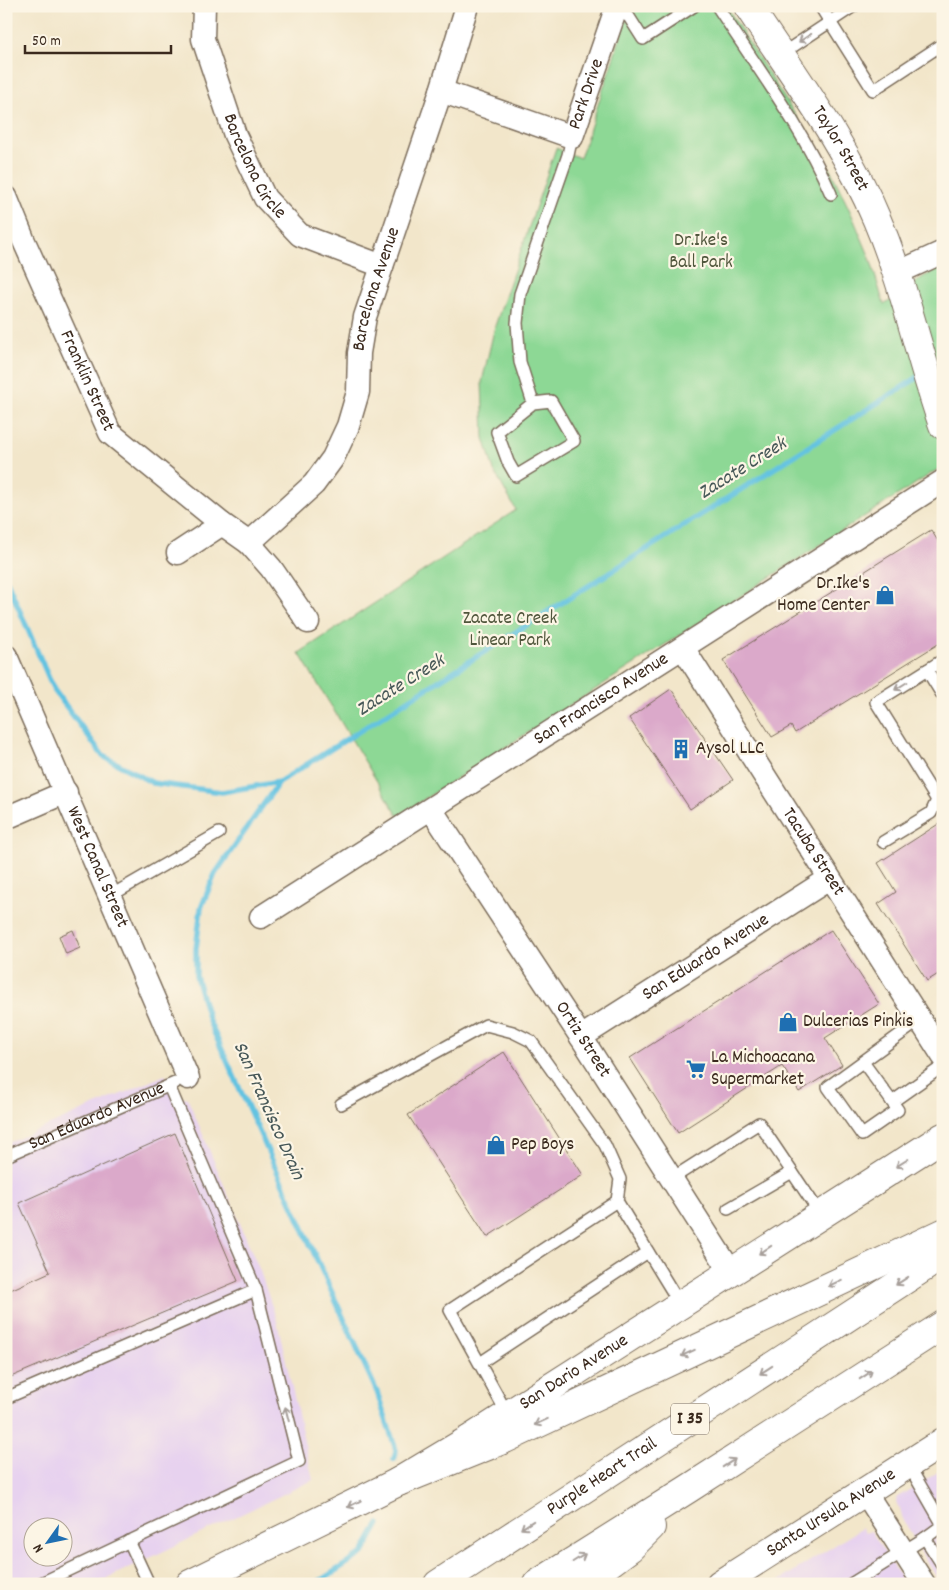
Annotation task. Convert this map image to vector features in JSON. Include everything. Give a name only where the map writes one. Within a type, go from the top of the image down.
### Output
[{"type":"main road","name":"Taylor Street","points":[[748,6],[851,165],[877,220],[897,273],[927,380],[943,425]]},
{"type":"main road","name":"San Dario Avenue","points":[[190,1584],[398,1482],[508,1415],[943,1137]]},
{"type":"main road","points":[[398,1482],[505,1439],[943,1233]]},
{"type":"main road","name":"Purple Heart Trail","points":[[438,1584],[943,1254]]},
{"type":"main road","points":[[537,1584],[688,1490],[943,1325]]},
{"type":"main road","name":"Santa Ursula Avenue","points":[[735,1580],[943,1442]]},
{"type":"main road","points":[[580,1584],[630,1548],[688,1490]]},
{"type":"street","name":"Barcelona Circle","points":[[204,6],[203,39],[235,135],[265,198],[300,235],[382,266]]},
{"type":"street","name":"Barcelona Avenue","points":[[249,543],[314,484],[334,458],[348,426],[358,392],[359,353],[365,317],[441,91],[467,6]]},
{"type":"street","name":"Park Drive","points":[[441,91],[572,137],[616,8]]},
{"type":"street","name":"Franklin Street","points":[[6,197],[110,433],[222,524],[249,543],[272,568],[308,622]]},
{"type":"street","points":[[897,273],[943,252]]},
{"type":"street","name":"San Francisco Avenue","points":[[261,918],[943,481]]},
{"type":"street","points":[[178,553],[222,524]]},
{"type":"street","name":"Tacuba Street","points":[[683,648],[943,1056]]},
{"type":"street","name":"West Canal Street","points":[[6,656],[110,896],[179,1082]]},
{"type":"street","points":[[6,818],[66,792]]},
{"type":"street","name":"Ortiz Street","points":[[431,809],[731,1272]]},
{"type":"street","name":"San Eduardo Avenue","points":[[581,1038],[830,879]]},
{"type":"street","points":[[865,1492],[924,1584]]},
{"type":"lane","points":[[616,8],[629,17],[643,39],[694,6]]},
{"type":"lane","points":[[717,6],[800,133],[820,168],[831,194]]},
{"type":"lane","points":[[820,6],[873,90],[943,44]]},
{"type":"lane","points":[[780,55],[854,6]]},
{"type":"lane","points":[[534,403],[520,362],[517,323],[520,294],[568,155],[572,137]]},
{"type":"lane","points":[[551,401],[574,442],[516,476],[508,462],[497,432],[534,403],[551,401]]},
{"type":"lane","points":[[884,842],[931,813],[940,798],[876,702],[943,660]]},
{"type":"lane","points":[[927,670],[943,696]]},
{"type":"lane","points":[[110,896],[219,833]]},
{"type":"lane","points":[[864,1062],[898,1110],[862,1134],[828,1087],[920,1020]]},
{"type":"lane","points":[[341,1104],[486,1025],[513,1032],[532,1041],[605,1145],[620,1179],[617,1201],[680,1304]]},
{"type":"lane","points":[[892,1102],[943,1066]]},
{"type":"lane","points":[[39,1584],[299,1461],[256,1290],[179,1082]]},
{"type":"lane","name":"San Eduardo Avenue","points":[[6,1156],[179,1082]]},
{"type":"lane","points":[[671,1179],[759,1123],[820,1215]]},
{"type":"lane","points":[[728,1209],[792,1172]]},
{"type":"lane","points":[[508,1415],[450,1310],[617,1201]]},
{"type":"lane","points":[[480,1363],[648,1252]]},
{"type":"lane","points":[[6,1398],[256,1290]]},
{"type":"lane","points":[[850,1584],[943,1525],[908,1464]]},
{"type":"lane","points":[[925,1538],[943,1566]]},
{"type":"lane","points":[[129,1541],[149,1584]]},
{"type":"shaded area","points":[[165,1075],[181,1099],[187,1097],[260,1271],[277,1321],[313,1480],[95,1584],[6,1584],[6,1144]]},
{"type":"shaded area","points":[[943,1469],[943,1584],[941,1584],[903,1519],[896,1498]]},
{"type":"shaded area","points":[[862,1528],[865,1533],[871,1531],[905,1584],[774,1584]]},
{"type":"green space","points":[[631,6],[726,6],[831,171],[870,258],[884,305],[923,277],[943,267],[943,466],[398,816],[299,653],[516,510],[494,471],[484,438],[482,382],[495,326],[556,148],[580,158]]},
{"type":"building","name":"Dr.Ike's Home Center","points":[[931,530],[943,549],[943,641],[795,733],[791,726],[772,737],[723,660]]},
{"type":"building","name":"Aysol LLC","points":[[671,689],[733,780],[690,809],[629,718]]},
{"type":"building","points":[[943,821],[943,971],[927,981],[878,904],[896,892],[878,863]]},
{"type":"building","points":[[73,930],[80,948],[66,954],[59,936]]},
{"type":"building","name":"Dulcerias Pinkis","points":[[831,930],[879,1004],[825,1038],[842,1065],[799,1092],[782,1066],[678,1133],[630,1058]]},
{"type":"building","name":"Pep Boys","points":[[504,1052],[583,1175],[487,1237],[408,1115]]},
{"type":"building","points":[[175,1133],[238,1281],[6,1379],[6,1292],[50,1272],[19,1203]]},
{"type":"waterway","name":"Zacate Creek","points":[[932,368],[943,361]]},
{"type":"waterway","name":"Zacate Creek","points":[[6,579],[54,690],[103,756],[153,783],[222,792],[279,782],[920,376]]},
{"type":"waterway","name":"San Francisco Drain","points":[[279,782],[215,874],[201,908],[196,949],[196,976],[209,1021],[377,1392],[396,1450],[394,1459]]},
{"type":"waterway","name":"San Francisco Drain","points":[[315,1584],[363,1553],[379,1524]]},
{"type":"place","name":"Dr.Ike's Home Center","points":[[885,595]]},
{"type":"place","name":"Aysol LLC","points":[[681,749]]},
{"type":"place","name":"Dulcerias Pinkis","points":[[788,1022]]},
{"type":"place","name":"La Michoacana Supermarket","points":[[696,1069]]},
{"type":"place","name":"Pep Boys","points":[[496,1145]]},
{"type":"park label","name":"Dr.Ike's Ball Park","points":[[701,252]]},
{"type":"park label","name":"Zacate Creek Linear Park","points":[[510,630]]}]
